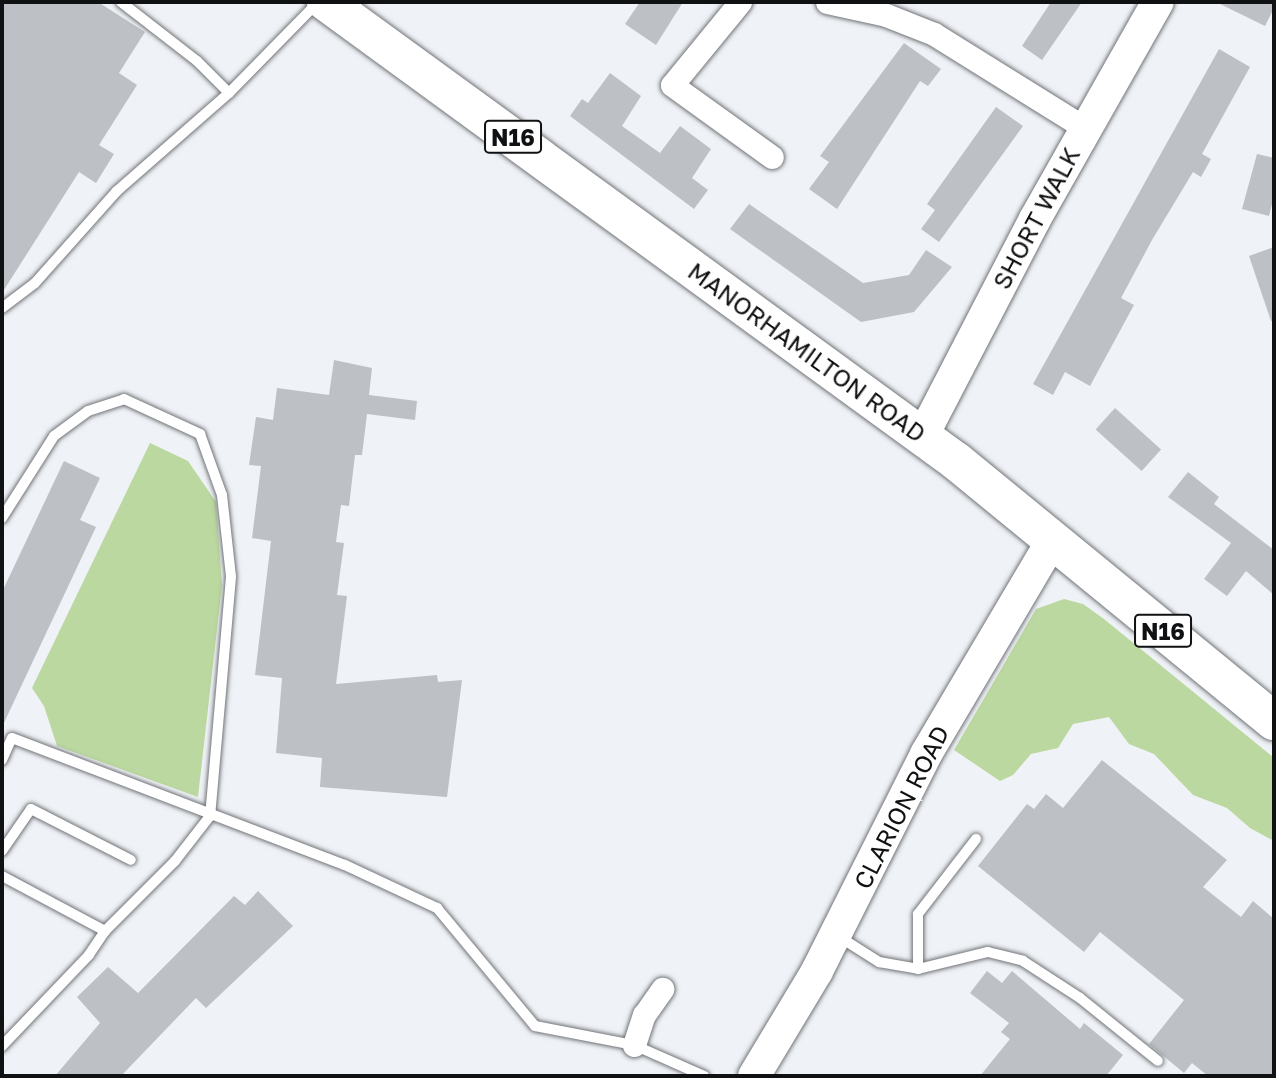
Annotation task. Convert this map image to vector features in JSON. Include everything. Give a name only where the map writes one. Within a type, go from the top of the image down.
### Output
[{"type":"highway","name":"MANORHAMILTON ROAD","points":[[326,2],[922,437],[1274,721]]},
{"type":"street","points":[[740,2],[672,85],[772,157]]},
{"type":"street","points":[[827,2],[889,8],[934,33],[1085,128]]},
{"type":"street","name":"SHORT WALK","points":[[922,437],[1085,128],[1158,2]]},
{"type":"street","name":"CLARION ROAD","points":[[754,1076],[836,934],[926,754],[1052,541]]},
{"type":"street","points":[[634,1045],[644,1015],[662,989]]},
{"type":"lane","points":[[121,2],[197,61],[229,93]]},
{"type":"lane","points":[[2,308],[35,283],[117,191],[229,93],[317,2]]},
{"type":"lane","points":[[2,518],[54,436],[88,411],[124,399],[200,434],[222,495],[231,577],[210,816],[175,862],[105,931],[89,955],[2,1046]]},
{"type":"lane","points":[[2,760],[12,738],[210,816],[345,865],[436,908],[535,1026],[634,1045],[704,1076]]},
{"type":"lane","points":[[2,850],[31,809],[131,860]]},
{"type":"lane","points":[[918,969],[918,914],[976,839]]},
{"type":"lane","points":[[2,876],[105,931]]},
{"type":"lane","points":[[836,934],[879,962],[918,969],[988,952],[1023,961],[1080,998],[1158,1061]]},
{"type":"green space","points":[[150,443],[188,461],[216,502],[222,585],[198,797],[57,746],[44,706],[32,688]]},
{"type":"green space","points":[[1064,599],[1083,604],[1104,619],[1274,758],[1274,841],[1250,828],[1227,808],[1193,795],[1154,754],[1129,744],[1109,717],[1073,724],[1058,748],[1031,754],[1013,775],[1000,781],[954,750],[1036,609]]},
{"type":"building","points":[[2,2],[98,2],[145,32],[119,73],[137,85],[99,145],[114,154],[96,183],[79,172],[2,293]]},
{"type":"building","points":[[640,2],[683,2],[656,45],[625,24]]},
{"type":"building","points":[[1051,2],[1082,2],[1042,60],[1022,46]]},
{"type":"building","points":[[1216,2],[1274,2],[1274,8],[1265,26]]},
{"type":"building","points":[[904,43],[941,69],[928,86],[920,81],[837,209],[809,189],[829,162],[820,156]]},
{"type":"building","points":[[1219,49],[1250,67],[1202,154],[1211,159],[1201,177],[1193,172],[1121,298],[1134,305],[1090,386],[1065,372],[1053,395],[1033,384]]},
{"type":"building","points":[[610,73],[641,96],[622,126],[660,153],[680,126],[711,149],[692,178],[708,190],[694,209],[570,116],[582,99],[588,103]]},
{"type":"building","points":[[996,107],[1023,126],[939,242],[921,229],[935,210],[927,204]]},
{"type":"building","points":[[1257,154],[1274,158],[1274,196],[1269,216],[1242,209]]},
{"type":"building","points":[[749,204],[863,283],[909,275],[926,250],[952,267],[914,312],[861,322],[730,229]]},
{"type":"building","points":[[1274,247],[1274,321],[1271,321],[1249,256]]},
{"type":"building","points":[[334,360],[372,368],[369,395],[417,401],[415,420],[367,414],[362,455],[355,455],[349,506],[341,505],[336,542],[344,543],[337,595],[347,596],[336,684],[437,675],[438,682],[462,680],[447,797],[320,787],[322,758],[276,753],[282,678],[255,675],[271,541],[252,538],[261,466],[249,465],[256,417],[273,420],[277,388],[329,395]]},
{"type":"building","points":[[1115,408],[1161,449],[1142,471],[1096,430]]},
{"type":"building","points":[[64,461],[100,478],[80,520],[96,527],[2,727],[2,592]]},
{"type":"building","points":[[1188,472],[1219,497],[1214,504],[1274,550],[1274,595],[1246,571],[1227,596],[1204,579],[1231,543],[1168,497]]},
{"type":"building","points":[[1102,760],[1227,860],[1203,887],[1241,917],[1253,901],[1274,919],[1274,1076],[1208,1076],[1192,1063],[1184,1073],[1149,1044],[1184,1000],[1100,932],[1084,952],[978,866],[1027,804],[1034,809],[1046,794],[1063,808]]},
{"type":"building","points":[[258,891],[293,926],[206,1008],[196,998],[121,1076],[55,1076],[100,1023],[77,997],[108,967],[138,993],[234,896],[245,905]]},
{"type":"building","points":[[987,971],[1002,983],[1012,971],[1080,1029],[1084,1023],[1123,1055],[1106,1076],[980,1076],[1010,1039],[1001,1032],[1009,1023],[970,993]]}]
